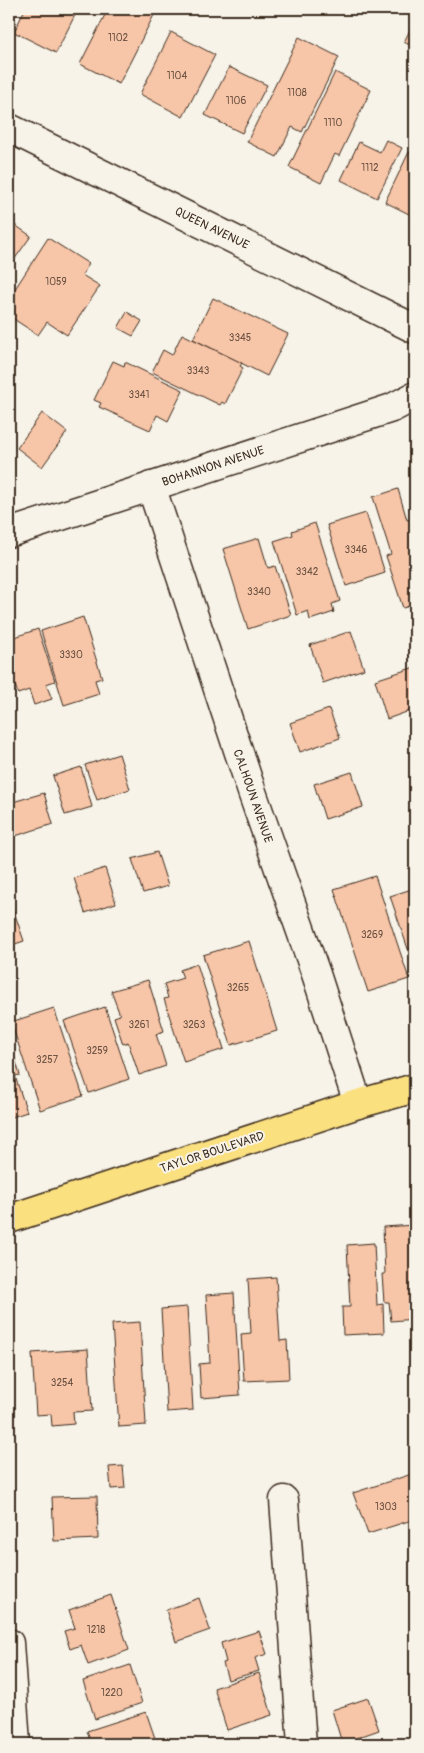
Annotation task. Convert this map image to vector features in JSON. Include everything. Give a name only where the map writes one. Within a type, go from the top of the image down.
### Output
[{"type":"main road","name":"TAYLOR BOULEVARD","points":[[9,1219],[358,1104],[415,1088]]},
{"type":"street","name":"QUEEN AVENUE","points":[[9,128],[415,329]]},
{"type":"street","name":"BOHANNON AVENUE","points":[[9,533],[392,408],[415,396]]},
{"type":"street","name":"CALHOUN AVENUE","points":[[151,486],[358,1104]]},
{"type":"street","points":[[284,1500],[302,1744]]},
{"type":"street","points":[[9,1642],[16,1744]]},
{"type":"building","points":[[25,9],[78,9],[56,53],[14,32]]},
{"type":"building","points":[[108,9],[157,9],[119,84],[80,64]]},
{"type":"building","points":[[415,20],[415,48],[404,42]]},
{"type":"building","points":[[171,32],[215,55],[183,117],[140,94]]},
{"type":"building","points":[[299,37],[339,57],[302,132],[292,127],[277,157],[247,142]]},
{"type":"building","points":[[229,67],[267,85],[242,133],[205,115]]},
{"type":"building","points":[[335,72],[371,90],[339,156],[335,154],[321,183],[289,167]]},
{"type":"building","points":[[386,140],[402,148],[377,198],[341,180],[359,142],[380,152]]},
{"type":"building","points":[[409,152],[415,155],[415,217],[385,202]]},
{"type":"building","points":[[9,221],[31,236],[9,267]]},
{"type":"building","points":[[48,238],[89,264],[82,275],[100,286],[67,335],[47,322],[38,335],[9,316],[9,298]]},
{"type":"building","points":[[213,298],[288,334],[267,376],[193,339]]},
{"type":"building","points":[[127,312],[142,321],[133,336],[118,328]]},
{"type":"building","points":[[182,334],[242,363],[240,366],[243,368],[225,404],[222,402],[220,405],[152,372],[163,350],[172,355]]},
{"type":"building","points":[[113,361],[124,366],[125,362],[183,390],[168,421],[157,415],[150,430],[99,407],[101,403],[94,400]]},
{"type":"building","points":[[42,413],[67,432],[42,467],[17,448]]},
{"type":"building","points":[[398,489],[407,520],[415,518],[415,604],[403,608],[386,556],[391,554],[373,497]]},
{"type":"building","points":[[366,513],[385,573],[346,586],[327,525]]},
{"type":"building","points":[[315,523],[340,601],[332,604],[334,612],[310,620],[308,611],[297,615],[274,541],[293,535],[292,531]]},
{"type":"building","points":[[259,538],[268,568],[275,566],[291,615],[248,629],[223,549]]},
{"type":"building","points":[[83,617],[102,678],[95,680],[99,694],[64,705],[41,631]]},
{"type":"building","points":[[38,629],[55,681],[46,684],[52,699],[34,705],[29,690],[18,694],[9,667],[9,639]]},
{"type":"building","points":[[351,631],[364,669],[323,683],[310,645]]},
{"type":"building","points":[[415,667],[415,709],[387,719],[375,680]]},
{"type":"building","points":[[329,709],[340,738],[300,752],[290,723]]},
{"type":"building","points":[[119,754],[130,789],[97,800],[85,765]]},
{"type":"building","points":[[81,767],[92,807],[65,815],[53,776]]},
{"type":"building","points":[[352,772],[363,807],[325,819],[314,784]]},
{"type":"building","points":[[44,793],[53,824],[9,838],[9,803]]},
{"type":"building","points":[[157,852],[168,886],[143,893],[132,859]]},
{"type":"building","points":[[105,868],[116,903],[85,913],[74,878]]},
{"type":"building","points":[[375,876],[409,979],[368,992],[334,889]]},
{"type":"building","points":[[415,888],[415,958],[412,948],[408,949],[390,896]]},
{"type":"building","points":[[9,900],[24,941],[9,946]]},
{"type":"building","points":[[249,941],[277,1031],[231,1045],[203,955]]},
{"type":"building","points":[[197,964],[224,1049],[184,1062],[164,999],[168,998],[164,984],[183,978],[180,970]]},
{"type":"building","points":[[148,980],[164,1031],[156,1034],[166,1066],[139,1075],[128,1042],[123,1044],[114,1017],[120,1015],[111,991]]},
{"type":"building","points":[[105,1007],[129,1079],[89,1093],[64,1021]]},
{"type":"building","points":[[54,1008],[83,1096],[40,1110],[11,1022]]},
{"type":"building","points":[[9,1039],[20,1075],[15,1076],[27,1112],[9,1118]]},
{"type":"building","points":[[415,1225],[415,1319],[391,1321],[389,1302],[384,1302],[382,1274],[385,1274],[383,1227]]},
{"type":"building","points":[[374,1243],[377,1305],[383,1304],[384,1333],[343,1335],[342,1307],[350,1307],[347,1245]]},
{"type":"building","points":[[276,1277],[280,1341],[287,1340],[289,1379],[244,1381],[241,1334],[251,1333],[248,1279]]},
{"type":"building","points":[[234,1293],[240,1395],[201,1398],[199,1364],[210,1363],[206,1295]]},
{"type":"building","points":[[187,1307],[193,1410],[167,1412],[161,1309]]},
{"type":"building","points":[[140,1322],[146,1425],[119,1427],[112,1324]]},
{"type":"building","points":[[88,1349],[92,1411],[73,1412],[74,1424],[52,1426],[51,1414],[36,1415],[32,1353]]},
{"type":"building","points":[[123,1466],[125,1488],[111,1489],[109,1467]]},
{"type":"building","points":[[415,1473],[415,1519],[368,1534],[353,1493]]},
{"type":"building","points":[[97,1496],[98,1539],[54,1541],[52,1497]]},
{"type":"building","points":[[111,1595],[129,1650],[88,1665],[81,1645],[70,1649],[64,1631],[75,1628],[69,1610]]},
{"type":"building","points":[[199,1598],[210,1630],[176,1642],[166,1610]]},
{"type":"building","points":[[259,1631],[267,1654],[255,1658],[259,1671],[228,1680],[223,1663],[226,1662],[221,1643]]},
{"type":"building","points":[[130,1665],[142,1703],[95,1719],[83,1681]]},
{"type":"building","points":[[259,1673],[272,1715],[227,1730],[214,1688]]},
{"type":"building","points":[[368,1698],[379,1730],[342,1743],[332,1710]]},
{"type":"building","points":[[146,1712],[157,1744],[91,1744],[87,1731]]}]
